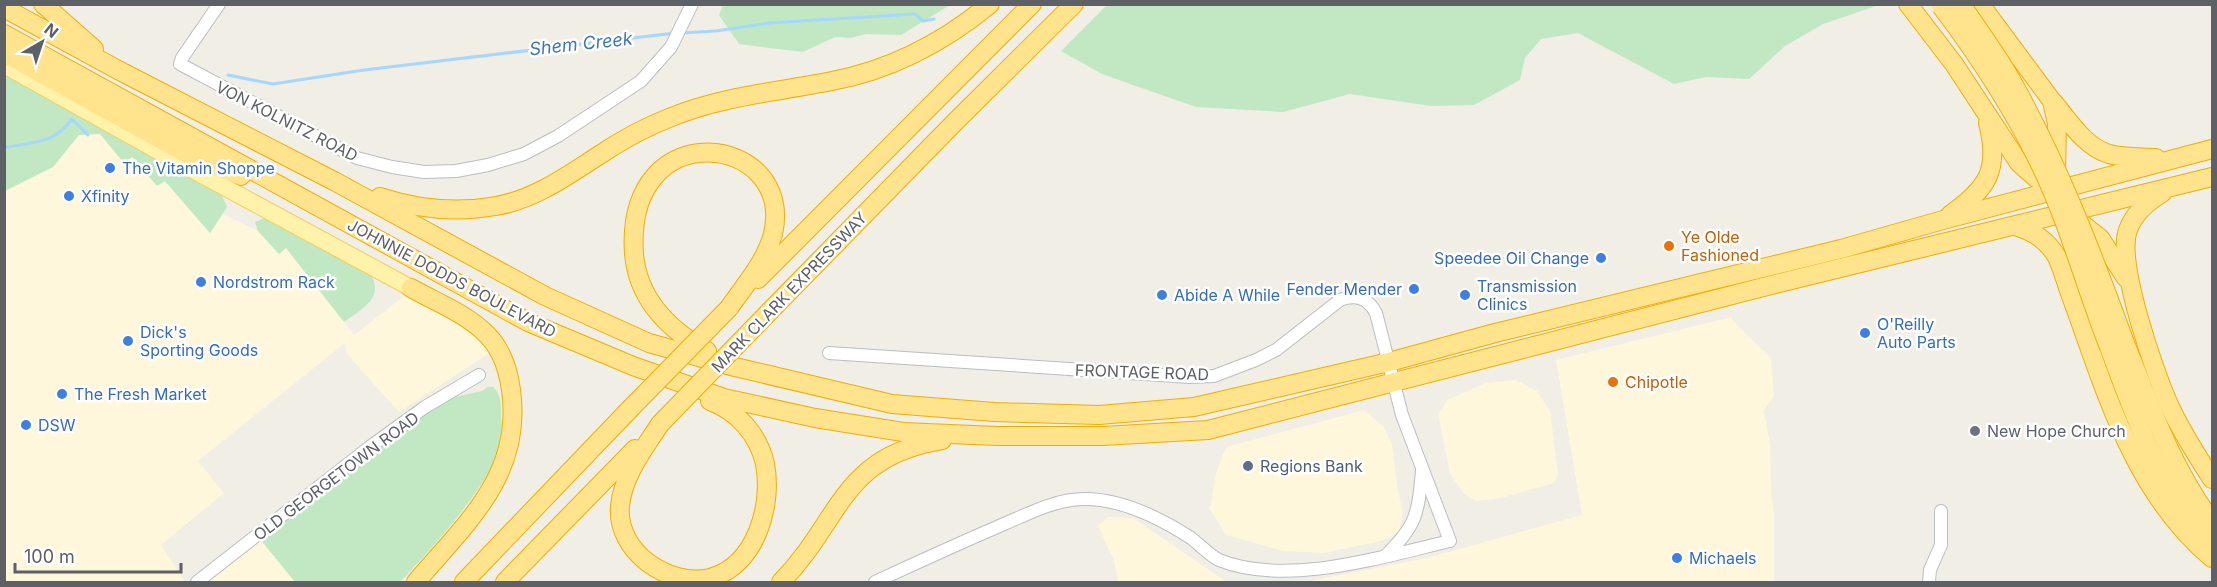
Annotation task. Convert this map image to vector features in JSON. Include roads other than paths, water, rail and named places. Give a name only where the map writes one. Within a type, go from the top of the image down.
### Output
[{"type":"highway","points":[[44,4],[118,70]]},
{"type":"highway","points":[[334,182],[399,203],[436,209],[485,207],[515,201],[558,182],[604,152],[666,119],[736,97],[836,81],[898,60],[926,48],[953,32],[990,4]]},
{"type":"highway","name":"MARK CLARK EXPRESSWAY","points":[[464,582],[729,308],[1032,4]]},
{"type":"highway","name":"MARK CLARK EXPRESSWAY","points":[[505,582],[1074,4]]},
{"type":"highway","points":[[1908,4],[1954,64],[1986,115],[2026,171],[2056,191]]},
{"type":"highway","points":[[1961,4],[2014,84],[2051,158],[2084,231],[2136,419],[2169,488],[2212,544]]},
{"type":"highway","points":[[1980,4],[2052,101],[2075,128],[2100,150],[2133,157],[2172,159]]},
{"type":"highway","points":[[1941,5],[2001,94],[2039,164],[2117,345],[2168,449],[2199,504],[2212,522]]},
{"type":"highway","name":"JOHNNIE DODDS BOULEVARD","points":[[4,8],[545,296],[649,344],[892,404],[994,411],[1099,415],[1194,407],[1389,362],[1495,333],[1841,249],[2212,149]]},
{"type":"highway","name":"JOHNNIE DODDS BOULEVARD","points":[[4,34],[528,322],[633,366],[724,398],[815,418],[903,432],[1103,436],[1208,430],[1779,283],[2212,177]]},
{"type":"highway","points":[[4,53],[187,154],[321,209]]},
{"type":"highway","points":[[2052,101],[2057,124],[2056,191],[2067,213],[2100,238],[2128,282]]},
{"type":"highway","points":[[1943,220],[1978,193],[1992,171],[1993,139],[1986,115]]},
{"type":"highway","points":[[729,308],[757,268],[768,246],[772,234],[775,204],[763,178],[743,162],[730,156],[706,152],[680,156],[667,164],[655,176],[639,202],[633,241],[640,283],[649,301],[674,330],[735,367]]},
{"type":"highway","points":[[2171,187],[2139,211],[2127,231],[2125,246],[2128,282],[2162,389],[2190,445],[2212,479]]},
{"type":"highway","points":[[2064,272],[2063,251],[2067,213]]},
{"type":"highway","points":[[2015,226],[2031,231],[2043,239],[2057,257],[2114,411],[2135,460],[2169,512],[2212,558]]},
{"type":"highway","points":[[411,288],[483,330],[505,360],[513,399],[513,421],[506,460],[492,490],[417,582]]},
{"type":"highway","points":[[528,322],[588,359],[716,403],[739,419],[750,431],[763,456],[766,469],[767,485],[763,516],[756,536],[740,558],[730,568],[713,578],[689,580],[657,570],[636,552],[624,530],[620,507],[626,481],[660,424]]},
{"type":"highway","points":[[781,582],[805,554],[851,488],[879,462],[897,452],[916,446],[972,435]]},
{"type":"main road","name":"JOHNNIE DODDS BOULEVARD","points":[[4,64],[167,156],[411,288]]},
{"type":"street","name":"VON KOLNITZ ROAD","points":[[219,4],[180,64],[357,158],[424,172],[456,171],[488,165],[524,154],[558,136],[649,74],[671,47],[692,4]]},
{"type":"street","name":"FRONTAGE ROAD","points":[[829,353],[1190,377],[1214,376],[1276,350],[1330,308],[1348,297],[1358,297],[1371,305],[1376,313],[1389,362]]},
{"type":"street","points":[[875,582],[1052,504],[1086,499],[1140,510],[1191,538],[1218,560],[1252,572],[1277,574],[1319,572],[1450,541],[1402,415],[1389,362]]},
{"type":"street","name":"OLD GEORGETOWN ROAD","points":[[197,582],[371,446],[425,407],[479,375]]},
{"type":"street","points":[[1384,556],[1402,540],[1415,517],[1422,467]]},
{"type":"street","points":[[1929,582],[1930,570],[1941,545],[1941,511]]},
{"type":"waterway","name":"Shem Creek","points":[[681,33],[716,31],[769,23],[915,14],[923,21],[934,19]]},
{"type":"waterway","name":"Shem Creek","points":[[228,75],[273,84],[364,70],[675,33]]},
{"type":"waterway","name":"Shem Creek","points":[[4,148],[50,138],[72,119],[88,135]]},
{"type":"place","name":"The Vitamin Shoppe","points":[[110,168]]},
{"type":"place","name":"Xfinity","points":[[69,196]]},
{"type":"place","name":"Ye Olde Fashioned","points":[[1669,246]]},
{"type":"place","name":"Speedee Oil Change","points":[[1601,258]]},
{"type":"place","name":"Nordstrom Rack","points":[[201,282]]},
{"type":"place","name":"Fender Mender","points":[[1414,289]]},
{"type":"place","name":"Abide A While","points":[[1162,295]]},
{"type":"place","name":"Transmission Clinics","points":[[1465,295]]},
{"type":"place","name":"O'Reilly Auto Parts","points":[[1865,333]]},
{"type":"place","name":"Dick's Sporting Goods","points":[[128,341]]},
{"type":"place","name":"Chipotle","points":[[1613,382]]},
{"type":"place","name":"The Fresh Market","points":[[62,394]]},
{"type":"place","name":"DSW","points":[[26,425]]},
{"type":"place","name":"New Hope Church","points":[[1975,431]]},
{"type":"place","name":"Regions Bank","points":[[1248,466]]},
{"type":"place","name":"Michaels","points":[[1677,558]]}]
